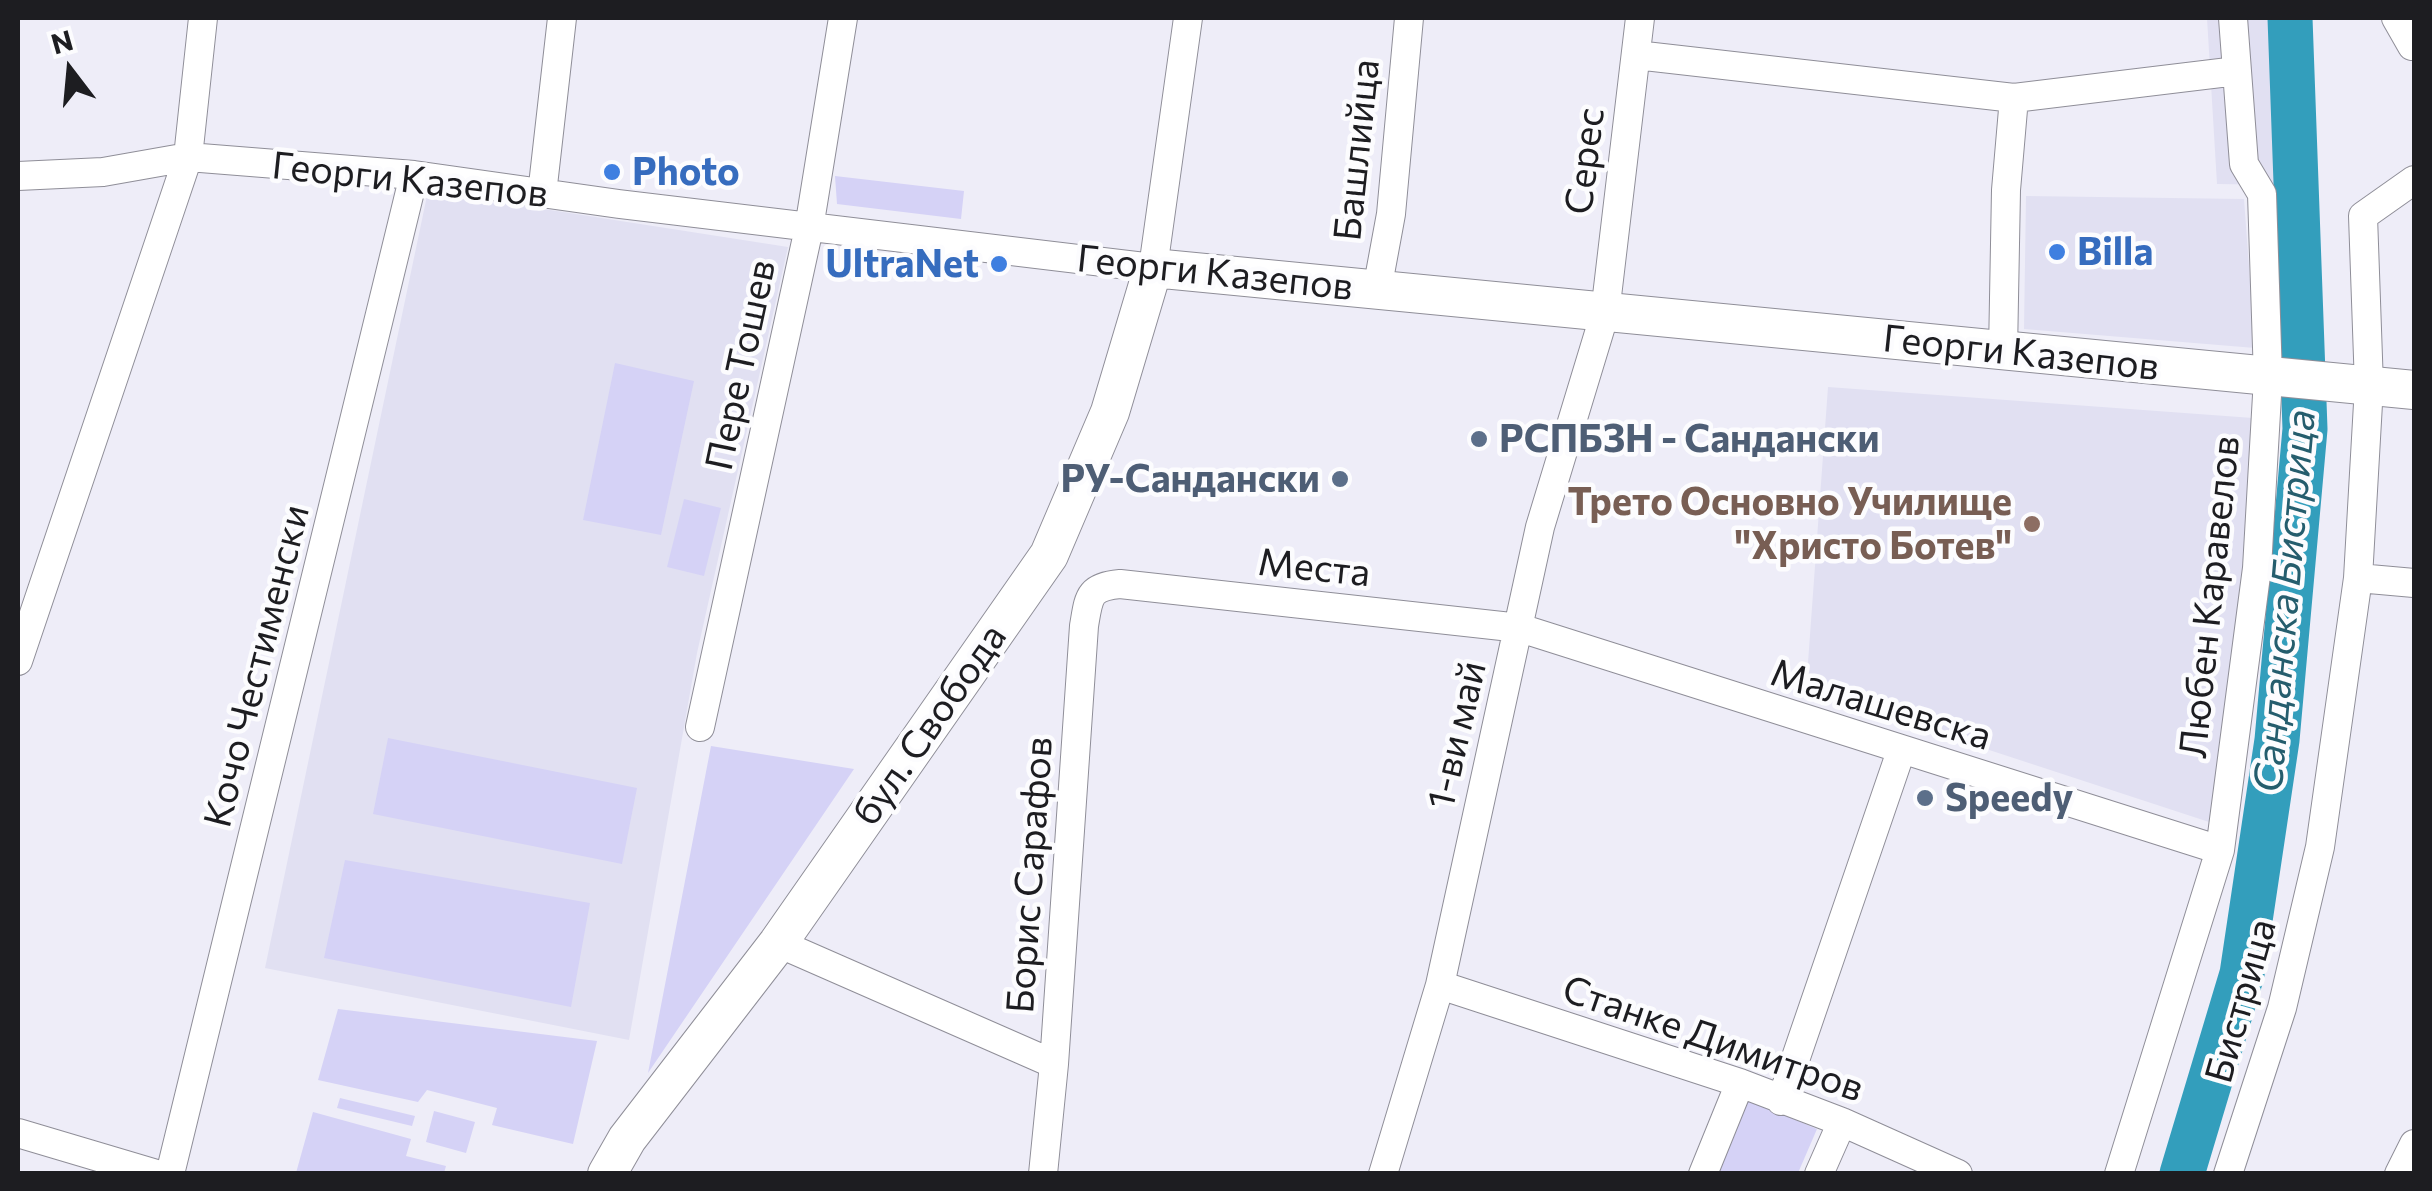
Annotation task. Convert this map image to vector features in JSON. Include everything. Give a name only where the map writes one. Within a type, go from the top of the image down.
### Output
[{"type":"street","points":[[18,660],[188,157],[203,18]]},
{"type":"street","points":[[542,194],[562,18]]},
{"type":"street","name":"Пере Тошев","points":[[700,727],[809,228],[843,18]]},
{"type":"street","points":[[1153,268],[1188,18]]},
{"type":"street","name":"Башлийца","points":[[1378,290],[1391,214],[1409,18]]},
{"type":"street","name":"Серес","points":[[1605,312],[1640,18]]},
{"type":"street","name":"Любен Каравелов","points":[[2120,1174],[2220,850],[2258,568],[2268,378],[2262,194],[2244,164],[2233,18]]},
{"type":"street","points":[[2396,18],[2412,46]]},
{"type":"street","points":[[1636,55],[2014,98],[2236,71]]},
{"type":"street","points":[[2003,352],[2006,190],[2014,98]]},
{"type":"street","name":"Георги Казепов","points":[[18,176],[103,172],[188,157],[414,175],[809,228],[1153,268],[2414,390]]},
{"type":"street","name":"Кочо Честименски","points":[[170,1174],[414,175]]},
{"type":"street","name":"Бистрица","points":[[2228,1174],[2282,1008],[2320,847],[2358,578],[2363,216],[2414,180]]},
{"type":"street","name":"бул. Свобода","points":[[607,1174],[629,1156],[1049,555],[1110,412],[1153,268]]},
{"type":"street","name":"1-ви май","points":[[1383,1174],[1440,984],[1540,528],[1605,312]]},
{"type":"street","points":[[2358,578],[2414,584]]},
{"type":"street","name":"Места","points":[[1100,586],[1120,584],[1520,628]]},
{"type":"street","name":"Борис Сарафов","points":[[1043,1174],[1084,626],[1088,598],[1100,586]]},
{"type":"street","name":"Малашевска","points":[[1520,628],[2220,850]]},
{"type":"street","points":[[1781,1101],[1901,751]]},
{"type":"street","points":[[778,943],[1054,1064]]},
{"type":"street","name":"Станке Димитров","points":[[1440,984],[1740,1084],[1842,1122],[1958,1174]]},
{"type":"street","points":[[1703,1174],[1740,1084]]},
{"type":"street","points":[[1818,1174],[1842,1122]]},
{"type":"street","points":[[18,1133],[156,1174]]},
{"type":"street","points":[[2400,1174],[2414,1144]]},
{"type":"shaded area","points":[[2207,18],[2273,18],[2281,185],[2217,184]]},
{"type":"shaded area","points":[[835,176],[964,191],[961,219],[837,204]]},
{"type":"shaded area","points":[[428,191],[788,247],[697,653],[629,1040],[265,968]]},
{"type":"shaded area","points":[[2026,196],[2244,199],[2255,348],[2024,329]]},
{"type":"shaded area","points":[[615,363],[694,381],[661,535],[583,520]]},
{"type":"shaded area","name":"Трето Основно Училище \"Христо Ботев\"","points":[[1828,387],[2253,418],[2239,630],[2209,822],[1806,690]]},
{"type":"shaded area","points":[[684,499],[721,508],[704,576],[667,567]]},
{"type":"shaded area","points":[[388,738],[637,788],[622,864],[373,814]]},
{"type":"shaded area","points":[[711,746],[854,769],[648,1073]]},
{"type":"shaded area","points":[[345,860],[590,903],[571,1007],[324,958]]},
{"type":"shaded area","points":[[338,1009],[597,1041],[573,1144],[492,1125],[497,1108],[427,1090],[418,1102],[318,1080]]},
{"type":"shaded area","points":[[340,1098],[415,1116],[412,1126],[337,1108]]},
{"type":"shaded area","points":[[1744,1098],[1817,1129],[1798,1173],[1712,1174]]},
{"type":"shaded area","points":[[434,1111],[475,1122],[466,1153],[426,1142]]},
{"type":"shaded area","points":[[313,1112],[411,1139],[406,1156],[446,1166],[444,1173],[296,1173]]},
{"type":"waterway","name":"Санданска Бистрица","points":[[2182,1174],[2242,974],[2277,740],[2305,429],[2290,18]]},
{"type":"place","name":"Photo","points":[[612,172]]},
{"type":"place","name":"Billa","points":[[2057,252]]},
{"type":"place","name":"UltraNet","points":[[999,264]]},
{"type":"place","name":"РСПБЗН - Сандански","points":[[1479,439]]},
{"type":"place","name":"РУ-Сандански","points":[[1340,479]]},
{"type":"place","name":"Трето Основно Училище \"Христо Ботев\"","points":[[2032,524]]},
{"type":"place","name":"Speedy","points":[[1925,798]]}]
